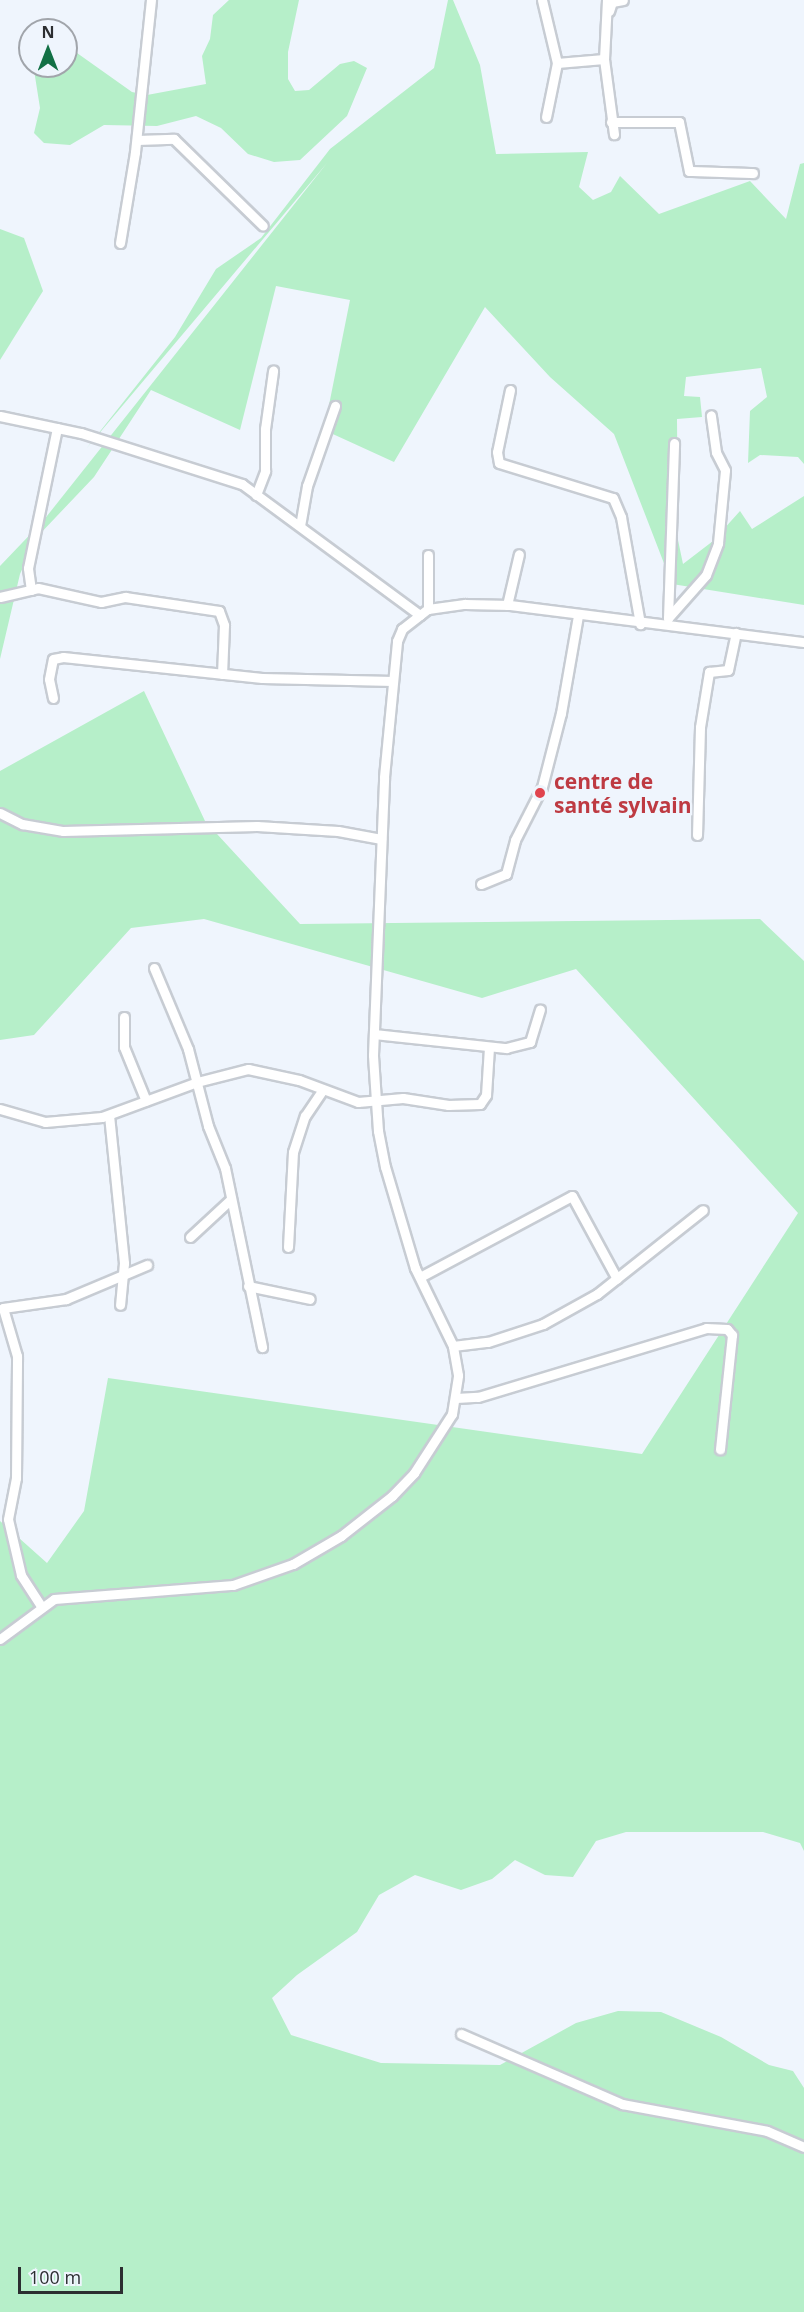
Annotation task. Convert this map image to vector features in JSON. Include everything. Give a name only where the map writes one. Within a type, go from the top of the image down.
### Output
[{"type":"street","points":[[120,243],[137,140],[151,0]]},
{"type":"street","points":[[542,0],[557,63],[546,117]]},
{"type":"street","points":[[607,0],[604,59],[614,134]]},
{"type":"street","points":[[608,13],[612,2],[623,0]]},
{"type":"street","points":[[557,63],[604,59]]},
{"type":"street","points":[[611,122],[679,122],[690,171],[753,173]]},
{"type":"street","points":[[137,140],[174,139],[263,226]]},
{"type":"street","points":[[256,495],[265,471],[265,429],[273,372]]},
{"type":"street","points":[[510,390],[497,452],[499,463],[613,498],[621,517],[640,624]]},
{"type":"street","points":[[300,526],[307,486],[335,406]]},
{"type":"street","points":[[668,622],[706,575],[718,543],[725,470],[716,452],[711,415]]},
{"type":"street","points":[[0,416],[57,428],[242,484],[420,615]]},
{"type":"street","points":[[31,590],[27,568],[57,428]]},
{"type":"street","points":[[668,622],[674,442]]},
{"type":"street","points":[[507,605],[519,554]]},
{"type":"street","points":[[428,609],[429,555]]},
{"type":"street","points":[[0,597],[31,590],[101,602],[125,597],[219,611],[224,625],[222,674]]},
{"type":"street","points":[[0,1639],[41,1606],[68,1596],[233,1585],[293,1564],[341,1536],[392,1496],[445,1427],[456,1398],[458,1375],[453,1346],[420,1277],[385,1167],[378,1131],[374,1034],[381,839],[393,681],[399,635],[428,609],[465,604],[507,605],[640,624],[668,622],[804,642]]},
{"type":"street","points":[[480,884],[506,874],[518,832],[542,787],[561,713],[578,616]]},
{"type":"street","points":[[697,835],[700,727],[709,672],[728,670],[736,633]]},
{"type":"street","points":[[53,698],[49,679],[53,659],[63,657],[222,674],[393,681]]},
{"type":"street","points":[[0,813],[22,824],[63,831],[256,826],[338,831],[381,839]]},
{"type":"street","points":[[154,968],[197,1082],[231,1199],[262,1347]]},
{"type":"street","points":[[374,1034],[506,1048],[530,1042],[540,1011]]},
{"type":"street","points":[[124,1017],[124,1047],[146,1101]]},
{"type":"street","points":[[0,1109],[45,1122],[109,1115],[197,1082],[256,1069],[358,1102],[403,1098],[448,1105],[480,1104],[486,1095],[489,1047]]},
{"type":"street","points":[[288,1247],[293,1152],[304,1116],[323,1089]]},
{"type":"street","points":[[109,1115],[123,1277],[120,1305]]},
{"type":"street","points":[[420,1277],[572,1196],[617,1279]]},
{"type":"street","points":[[190,1237],[231,1199]]},
{"type":"street","points":[[453,1346],[488,1342],[543,1324],[617,1279],[702,1210]]},
{"type":"street","points":[[41,1606],[21,1575],[8,1519],[16,1478],[16,1356],[3,1308],[66,1299],[147,1265]]},
{"type":"street","points":[[248,1286],[310,1299]]},
{"type":"street","points":[[456,1398],[478,1397],[706,1328],[727,1329],[732,1335],[720,1449]]},
{"type":"street","points":[[461,2034],[622,2104],[767,2131],[804,2147]]},
{"type":"green space","points":[[229,0],[299,0],[288,52],[288,79],[295,91],[309,90],[340,64],[354,61],[367,68],[347,116],[300,160],[274,162],[248,154],[221,128],[196,116],[157,126],[104,125],[70,145],[44,143],[34,133],[40,108],[35,78],[78,78],[78,54],[132,92],[147,95],[206,84],[202,56],[210,39],[213,15]]},
{"type":"green space","points":[[448,0],[453,0],[480,65],[496,154],[588,152],[579,187],[593,200],[611,192],[620,176],[659,214],[750,181],[786,219],[800,164],[804,163],[804,464],[798,457],[760,455],[748,463],[750,411],[767,397],[761,368],[686,377],[684,396],[700,397],[702,417],[677,419],[678,540],[683,564],[713,541],[740,511],[752,529],[804,496],[804,605],[672,584],[614,434],[550,377],[485,307],[394,462],[324,430],[350,300],[276,286],[240,430],[151,390],[94,477],[37,537],[20,574],[0,659],[0,566],[43,521],[327,163],[86,449],[175,337],[216,269],[261,238],[330,149],[434,68]]},
{"type":"green space","points":[[0,229],[24,238],[43,291],[0,360]]},
{"type":"green space","points":[[144,691],[205,821],[300,924],[760,919],[804,961],[804,1851],[800,1843],[763,1832],[626,1832],[596,1841],[573,1877],[545,1875],[515,1860],[492,1879],[461,1890],[415,1875],[379,1895],[357,1932],[297,1975],[272,1998],[291,2035],[381,2063],[500,2065],[576,2023],[618,2011],[661,2012],[721,2037],[769,2065],[793,2071],[804,2088],[804,2312],[0,2312],[0,1521],[47,1563],[84,1511],[108,1378],[642,1454],[798,1213],[576,969],[482,998],[204,919],[131,928],[34,1035],[0,1040],[0,771]]},
{"type":"place","name":"centre de santé sylvain","points":[[540,793]]}]
